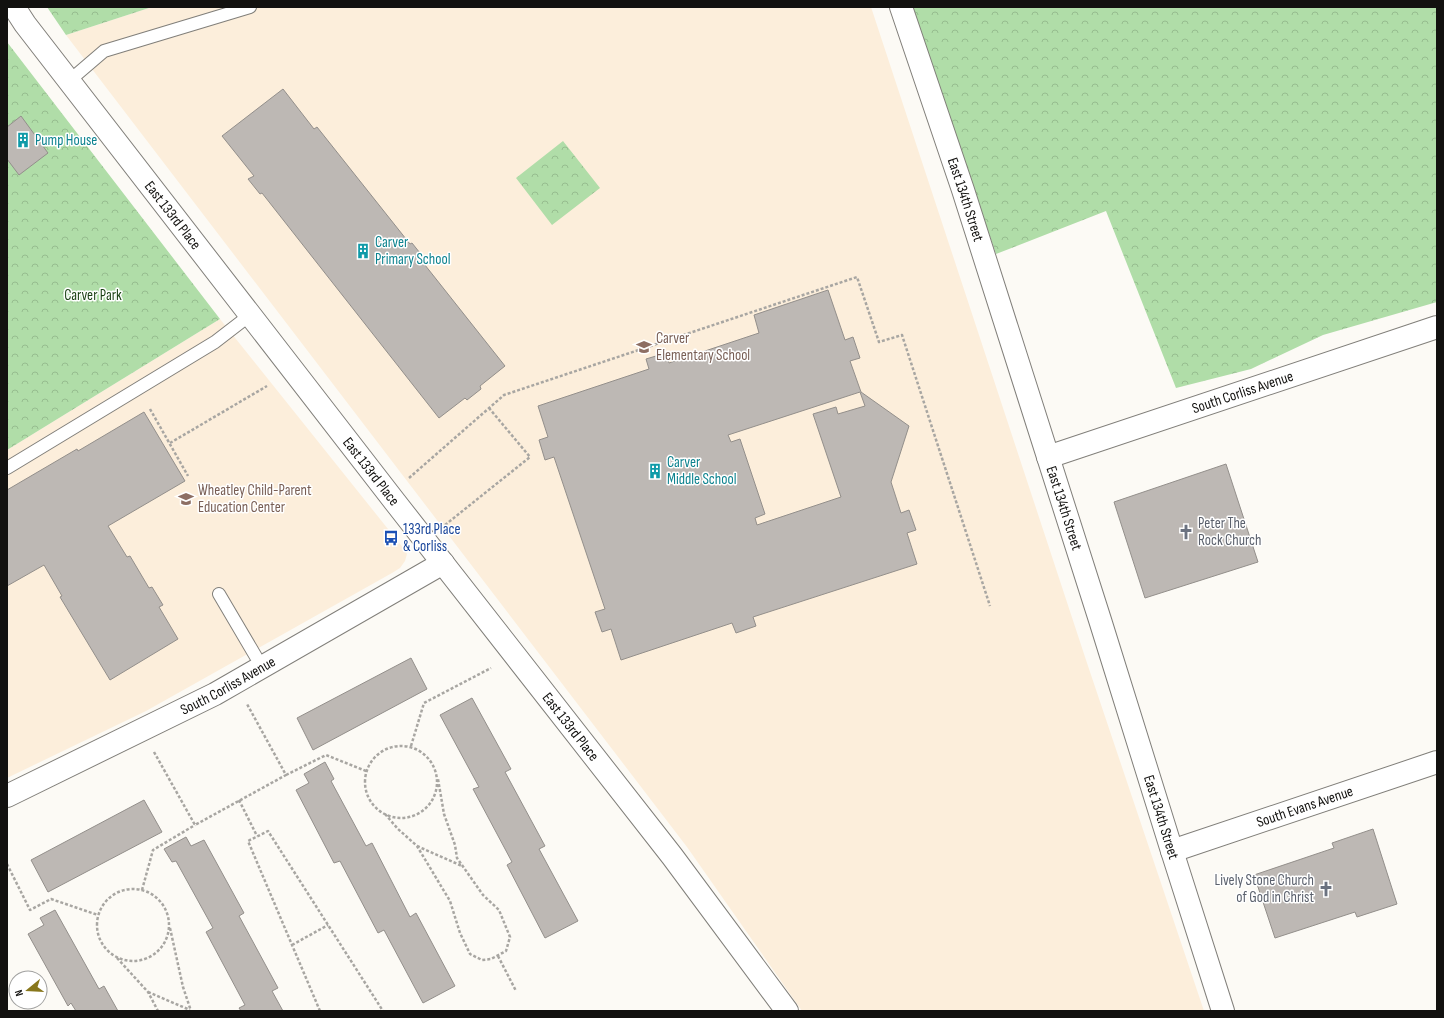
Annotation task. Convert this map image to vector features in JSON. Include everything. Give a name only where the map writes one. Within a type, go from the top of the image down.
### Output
[{"type":"street","name":"East 133rd Place","points":[[14,7],[25,24],[250,315],[672,856],[787,1011]]},
{"type":"street","name":"East 134th Street","points":[[900,7],[920,61],[963,190],[1223,1011]]},
{"type":"street","name":"South Corliss Avenue","points":[[1048,456],[1437,327]]},
{"type":"street","name":"South Corliss Avenue","points":[[7,796],[215,694],[443,563]]},
{"type":"street","name":"South Evans Avenue","points":[[1172,851],[1437,762]]},
{"type":"lane","points":[[69,81],[104,51],[250,7]]},
{"type":"lane","points":[[7,468],[215,342],[250,315]]},
{"type":"lane","points":[[219,594],[262,667]]},
{"type":"path","points":[[409,478],[504,394],[857,277],[879,342],[902,335],[990,606]]},
{"type":"path","points":[[170,443],[267,386]]},
{"type":"path","points":[[444,526],[530,457],[489,408]]},
{"type":"path","points":[[150,409],[188,476]]},
{"type":"path","points":[[411,746],[424,703],[491,668]]},
{"type":"path","points":[[247,704],[286,774]]},
{"type":"path","points":[[397,746],[411,746],[419,750],[432,762],[436,770],[444,814],[457,858],[483,895],[499,910],[507,927],[510,937],[506,951],[491,959],[482,960],[470,954],[460,933],[450,901],[416,846],[373,804],[366,791],[366,771],[376,756],[383,750],[397,746]]},
{"type":"path","points":[[154,752],[194,825]]},
{"type":"path","points":[[142,890],[153,850],[194,825],[286,774],[326,755],[366,771]]},
{"type":"path","points":[[384,814],[395,818],[406,818],[417,815],[426,809],[433,801],[437,790],[438,779]]},
{"type":"path","points":[[239,800],[257,836]]},
{"type":"path","points":[[320,1011],[248,841],[268,831],[383,1011]]},
{"type":"path","points":[[416,846],[462,866]]},
{"type":"path","points":[[7,864],[30,910],[51,898],[98,915]]},
{"type":"path","points":[[158,1011],[148,992],[117,958],[108,952],[98,935],[98,915],[102,906],[115,893],[128,889],[142,890],[151,893],[158,898],[168,914],[183,987],[191,1010]]},
{"type":"path","points":[[117,958],[138,962],[158,953],[169,934],[169,923]]},
{"type":"path","points":[[292,945],[328,925]]},
{"type":"path","points":[[498,956],[516,991]]},
{"type":"path","points":[[148,992],[191,1010]]},
{"type":"shaded area","name":"Carver Elementary School","points":[[152,7],[871,7],[1086,660],[1204,1011],[802,1011],[687,847],[66,35]]},
{"type":"shaded area","name":"Wheatley Child-Parent Education Center","points":[[220,319],[404,549],[407,554],[405,561],[400,568],[392,573],[146,711],[7,778],[7,450]]},
{"type":"green space","points":[[47,7],[152,7],[66,35]]},
{"type":"green space","points":[[911,7],[1437,7],[1437,302],[1323,335],[1251,369],[1176,388],[1106,211],[996,254]]},
{"type":"green space","name":"Carver Park","points":[[7,42],[220,319],[7,450]]},
{"type":"green space","points":[[563,141],[600,188],[552,225],[516,178]]},
{"type":"building","name":"Carver Primary School","points":[[283,89],[314,129],[317,127],[410,244],[412,243],[424,258],[421,260],[505,366],[480,386],[481,389],[467,400],[465,398],[439,418],[262,193],[260,194],[248,179],[254,176],[222,136]]},
{"type":"building","name":"Pump House","points":[[21,116],[48,153],[19,175],[7,159],[7,127]]},
{"type":"building","name":"Carver Middle School","points":[[828,290],[845,340],[853,337],[860,358],[850,361],[861,392],[909,426],[891,482],[901,513],[909,510],[916,530],[907,533],[917,564],[753,617],[756,626],[736,633],[732,623],[621,660],[611,629],[602,632],[595,612],[605,609],[554,457],[545,460],[539,440],[548,437],[538,406],[649,369],[646,359],[666,353],[669,363],[759,333],[754,315]],"holes":[[[860,392],[865,406],[838,414],[836,407],[813,414],[841,497],[757,525],[755,518],[765,514],[740,439],[731,442],[728,435]]]},
{"type":"building","points":[[144,412],[185,481],[108,526],[127,557],[130,556],[149,588],[152,587],[163,605],[159,607],[178,639],[110,680],[60,597],[62,596],[44,565],[7,586],[7,490],[77,449],[78,451]]},
{"type":"building","name":"Peter The Rock Church","points":[[1226,464],[1258,562],[1145,598],[1114,502]]},
{"type":"building","points":[[411,658],[427,689],[313,750],[297,718]]},
{"type":"building","points":[[472,698],[511,769],[505,772],[545,846],[539,849],[578,921],[545,938],[507,865],[512,862],[473,789],[479,787],[440,715]]},
{"type":"building","points":[[325,762],[334,779],[331,781],[366,846],[372,843],[410,917],[416,913],[455,986],[423,1003],[384,930],[378,933],[340,861],[334,863],[296,790],[309,783],[304,774]]},
{"type":"building","points":[[144,800],[162,832],[48,892],[31,860]]},
{"type":"building","name":"Lively Stone Church of God in Christ","points":[[1373,829],[1397,904],[1357,917],[1355,912],[1275,938],[1254,875],[1334,848],[1332,843]]},
{"type":"building","points":[[186,837],[191,846],[204,840],[244,913],[239,916],[278,988],[272,991],[283,1011],[241,1011],[239,1008],[245,1005],[206,932],[213,928],[176,861],[172,862],[164,849]]},
{"type":"building","points":[[55,910],[99,989],[104,986],[118,1011],[76,1011],[71,1003],[68,1006],[28,934],[44,925],[40,918]]},
{"type":"place","name":"Pump House","points":[[23,140]]},
{"type":"place","name":"Carver Primary School","points":[[363,251]]},
{"type":"place","name":"Carver Elementary School","points":[[644,347]]},
{"type":"place","name":"Carver Middle School","points":[[655,471]]},
{"type":"place","name":"Wheatley Child-Parent Education Center","points":[[186,499]]},
{"type":"place","name":"Peter The Rock Church","points":[[1186,532]]},
{"type":"place","name":"133rd Place & Corliss","points":[[391,538]]},
{"type":"place","name":"Lively Stone Church of God in Christ","points":[[1326,889]]}]
